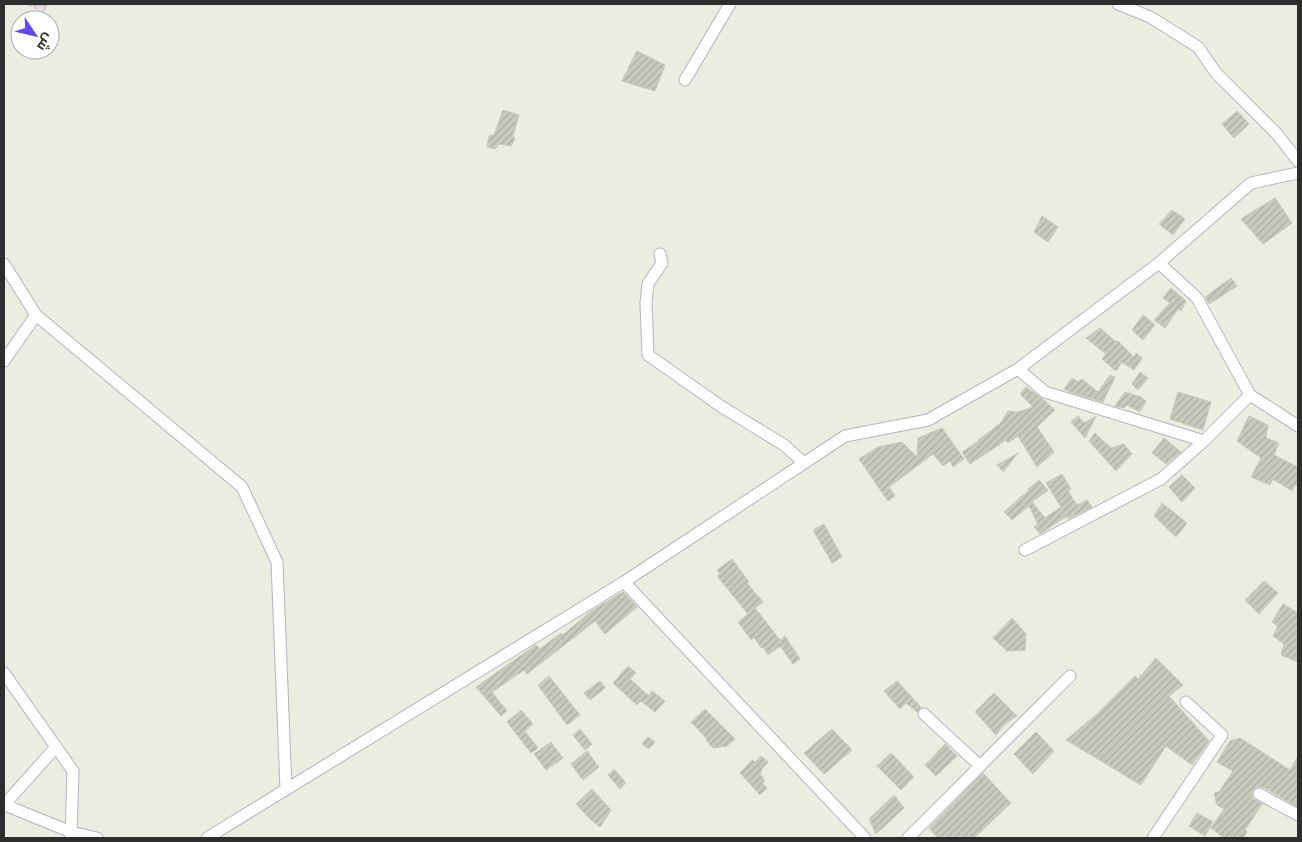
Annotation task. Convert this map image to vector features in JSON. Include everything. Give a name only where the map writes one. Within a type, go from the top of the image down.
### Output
[{"type":"street","points":[[685,80],[730,4]]},
{"type":"street","points":[[1118,4],[1150,17],[1198,48],[1216,73],[1277,134],[1298,161]]},
{"type":"street","points":[[207,838],[624,582],[845,436],[928,420],[1018,369],[1159,263],[1251,183],[1298,173]]},
{"type":"street","points":[[660,254],[662,263],[648,284],[646,303],[648,355],[722,407],[784,444],[804,464]]},
{"type":"street","points":[[1159,263],[1197,298],[1250,395],[1298,426]]},
{"type":"street","points":[[4,264],[36,314],[242,487],[277,562],[286,789]]},
{"type":"street","points":[[4,361],[36,314]]},
{"type":"street","points":[[1018,369],[1044,392],[1204,441]]},
{"type":"street","points":[[1025,550],[1161,478],[1204,441],[1250,395]]},
{"type":"street","points":[[624,582],[865,838]]},
{"type":"street","points":[[4,673],[73,771],[71,835]]},
{"type":"street","points":[[908,838],[1070,676]]},
{"type":"street","points":[[1153,838],[1222,735],[1186,702]]},
{"type":"street","points":[[924,714],[980,766]]},
{"type":"street","points":[[56,747],[4,805],[71,835],[97,838]]},
{"type":"street","points":[[1259,794],[1298,814]]},
{"type":"shaded area","points":[[24,4],[50,4],[45,10],[37,10]]},
{"type":"building","points":[[637,51],[665,65],[655,91],[622,81]]},
{"type":"building","points":[[503,110],[519,115],[513,136],[515,139],[511,146],[499,144],[495,149],[487,147],[489,136],[494,135]]},
{"type":"building","points":[[1237,111],[1249,124],[1234,138],[1222,124]]},
{"type":"building","points":[[1275,198],[1292,223],[1263,244],[1241,219]]},
{"type":"building","points":[[1172,210],[1185,219],[1173,235],[1159,224]]},
{"type":"building","points":[[1042,216],[1058,227],[1048,242],[1034,232]]},
{"type":"building","points":[[1231,278],[1237,286],[1209,304],[1205,297]]},
{"type":"building","points":[[1171,288],[1186,301],[1181,311],[1178,309],[1165,328],[1154,320],[1170,303],[1163,298]]},
{"type":"building","points":[[1143,315],[1155,325],[1143,340],[1132,330]]},
{"type":"building","points":[[1100,328],[1116,342],[1118,341],[1134,357],[1136,353],[1142,358],[1134,370],[1122,362],[1116,371],[1102,359],[1106,354],[1086,338]]},
{"type":"building","points":[[1140,372],[1148,378],[1138,390],[1132,384]]},
{"type":"building","points":[[1110,375],[1115,377],[1103,402],[1064,389],[1072,378],[1078,382],[1082,379],[1098,392]]},
{"type":"building","points":[[1026,387],[1055,410],[1037,427],[1054,452],[1037,467],[1018,436],[1008,443],[1006,440],[970,464],[962,452],[1001,423],[1008,411],[1018,412],[1033,407],[1020,394]]},
{"type":"building","points":[[1125,392],[1141,397],[1146,401],[1140,412],[1127,405],[1124,408],[1115,406]]},
{"type":"building","points":[[1178,392],[1211,402],[1203,430],[1170,419]]},
{"type":"building","points":[[1078,416],[1084,423],[1096,416],[1085,438],[1071,422]]},
{"type":"building","points":[[1249,416],[1268,425],[1266,438],[1279,443],[1274,455],[1298,467],[1298,486],[1295,485],[1292,491],[1273,479],[1270,485],[1251,477],[1261,458],[1237,441]]},
{"type":"building","points":[[942,428],[964,459],[953,467],[950,461],[943,466],[933,454],[889,487],[895,496],[888,501],[859,459],[878,447],[902,442],[917,457],[918,438]]},
{"type":"building","points":[[1095,433],[1111,448],[1124,444],[1132,454],[1116,471],[1089,441]]},
{"type":"building","points":[[1164,438],[1181,452],[1166,464],[1152,453]]},
{"type":"building","points":[[1018,453],[1003,472],[997,465]]},
{"type":"building","points":[[1062,474],[1071,489],[1068,491],[1077,505],[1087,500],[1092,507],[1068,519],[1067,516],[1040,534],[1034,527],[1038,524],[1029,506],[1012,520],[1004,512],[1039,480],[1048,490],[1032,502],[1045,518],[1061,507],[1046,483]]},
{"type":"building","points":[[1182,475],[1195,488],[1182,502],[1169,487]]},
{"type":"building","points":[[1162,503],[1187,523],[1176,537],[1154,516]]},
{"type":"building","points":[[824,524],[842,557],[832,563],[813,530]]},
{"type":"building","points":[[732,559],[749,582],[747,583],[763,602],[755,608],[780,640],[785,636],[800,659],[793,664],[780,646],[768,655],[754,637],[751,640],[738,622],[748,614],[717,576],[720,574],[717,570]]},
{"type":"building","points":[[1264,581],[1278,593],[1259,614],[1245,600]]},
{"type":"building","points":[[623,592],[637,607],[605,634],[595,621],[527,674],[524,670],[492,692],[507,711],[501,716],[476,687],[536,645],[540,649],[561,633],[563,635],[591,611]]},
{"type":"building","points":[[1283,604],[1298,613],[1298,662],[1281,655],[1284,644],[1273,636],[1278,626],[1272,622]]},
{"type":"building","points":[[1012,618],[1026,634],[1025,650],[1007,651],[993,638]]},
{"type":"building","points":[[1156,658],[1183,685],[1169,696],[1209,741],[1192,765],[1166,746],[1141,785],[1066,740],[1097,714],[1135,676],[1138,679]]},
{"type":"building","points":[[628,666],[636,673],[630,679],[649,696],[652,691],[665,701],[655,712],[641,701],[637,705],[613,683]]},
{"type":"building","points":[[549,676],[580,715],[567,725],[538,685]]},
{"type":"building","points":[[600,681],[605,688],[590,700],[584,693]]},
{"type":"building","points":[[897,681],[921,707],[917,712],[906,703],[900,709],[884,691]]},
{"type":"building","points":[[994,693],[1017,716],[1006,723],[996,735],[975,712]]},
{"type":"building","points":[[705,709],[735,739],[727,746],[713,748],[691,722]]},
{"type":"building","points":[[521,710],[533,724],[525,731],[538,748],[531,753],[507,722]]},
{"type":"building","points":[[580,729],[592,744],[585,750],[573,735]]},
{"type":"building","points":[[832,729],[852,750],[824,774],[804,753]]},
{"type":"building","points":[[1036,732],[1054,751],[1033,774],[1014,754]]},
{"type":"building","points":[[648,737],[655,742],[649,749],[642,744]]},
{"type":"building","points":[[1240,738],[1290,770],[1298,756],[1298,807],[1263,787],[1256,787],[1252,791],[1252,798],[1262,804],[1245,830],[1247,832],[1243,838],[1224,838],[1211,828],[1224,809],[1217,805],[1214,793],[1219,792],[1233,771],[1217,762],[1230,741]]},
{"type":"building","points":[[551,742],[563,758],[546,770],[534,754]]},
{"type":"building","points":[[945,744],[957,756],[936,776],[925,765]]},
{"type":"building","points":[[587,751],[599,767],[583,780],[571,764]]},
{"type":"building","points":[[891,753],[914,777],[901,790],[877,766]]},
{"type":"building","points":[[761,756],[768,762],[760,774],[765,781],[762,783],[767,788],[760,795],[740,773],[752,760],[755,762]]},
{"type":"building","points":[[614,769],[626,783],[620,789],[608,775]]},
{"type":"building","points":[[983,773],[1011,803],[974,838],[938,838],[929,828]]},
{"type":"building","points":[[592,789],[611,810],[600,827],[576,804]]},
{"type":"building","points":[[894,795],[904,808],[876,834],[869,819]]},
{"type":"building","points":[[1197,813],[1213,822],[1205,836],[1189,826]]}]
